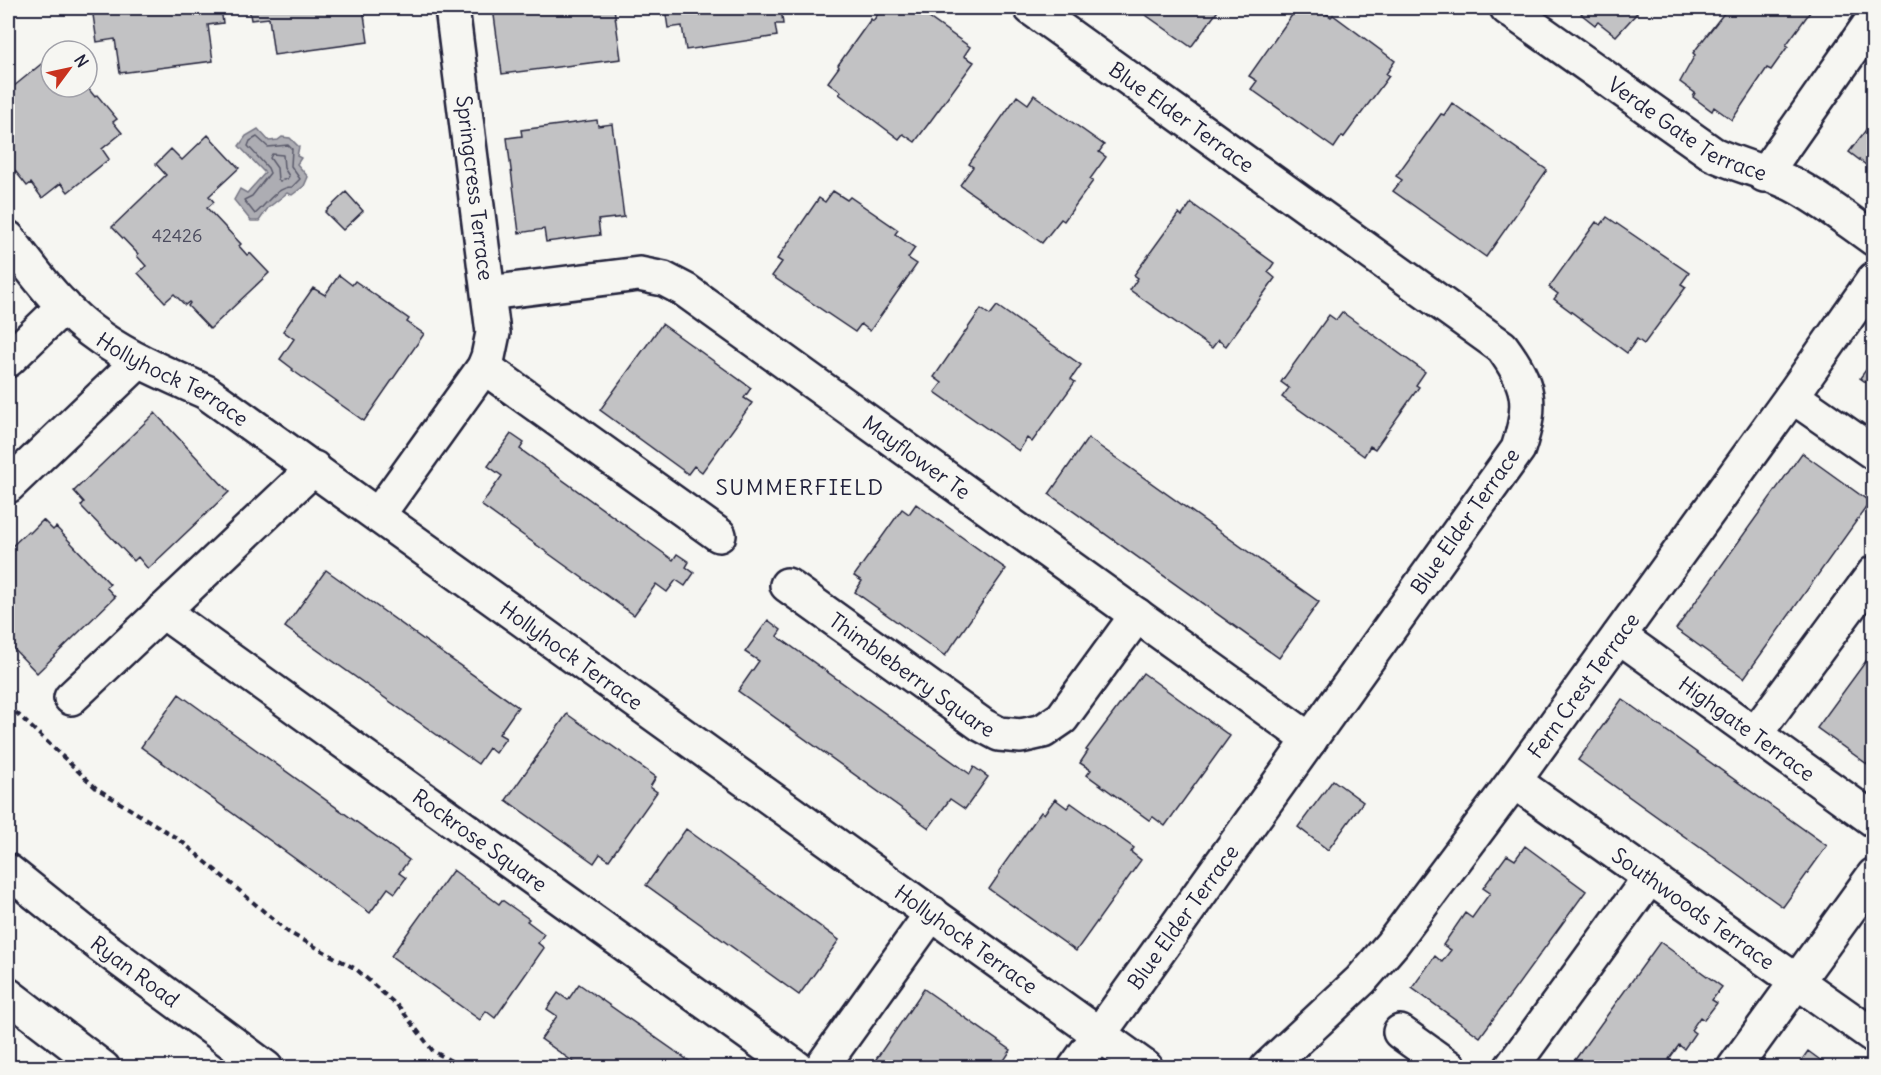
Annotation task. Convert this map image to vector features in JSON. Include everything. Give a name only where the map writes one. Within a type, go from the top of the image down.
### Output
[{"type":"street","name":"Springcress Terrace","points":[[378,515],[484,366],[493,333],[452,8]]},
{"type":"street","name":"Blue Elder Terrace","points":[[1031,8],[1502,347],[1518,370],[1527,396],[1527,423],[1518,448],[1075,1068]]},
{"type":"street","name":"Verde Gate Terrace","points":[[1507,8],[1713,154],[1805,191],[1874,239]]},
{"type":"street","points":[[1764,175],[1874,18]]},
{"type":"street","name":"Hollyhock Terrace","points":[[8,238],[52,295],[103,340],[139,361],[206,392],[1146,1068]]},
{"type":"street","name":"Mayflower Te","points":[[489,292],[639,274],[664,279],[685,290],[1310,740]]},
{"type":"street","name":"Fern Crest Terrace","points":[[1267,1068],[1369,971],[1392,944],[1514,781],[1874,279]]},
{"type":"street","points":[[8,360],[64,306]]},
{"type":"street","points":[[8,486],[139,361]]},
{"type":"street","points":[[484,366],[719,535]]},
{"type":"street","points":[[1792,396],[1874,453]]},
{"type":"street","points":[[71,698],[314,468]]},
{"type":"street","points":[[1756,733],[1874,573]]},
{"type":"street","name":"Thimbleberry Square","points":[[787,585],[982,725],[999,734],[1021,736],[1043,731],[1062,718],[1137,615]]},
{"type":"street","name":"Rockrose Square","points":[[162,611],[797,1068]]},
{"type":"street","name":"Highgate Terrace","points":[[1619,636],[1874,820]]},
{"type":"street","name":"Southwoods Terrace","points":[[1514,781],[1874,1036]]},
{"type":"street","name":"Ryan Road","points":[[8,871],[100,945],[266,1068]]},
{"type":"street","points":[[1734,1068],[1874,875]]},
{"type":"street","points":[[1511,1068],[1650,877]]},
{"type":"street","points":[[821,1068],[932,913]]},
{"type":"street","points":[[8,995],[103,1068]]},
{"type":"street","points":[[1400,1032],[1449,1068]]},
{"type":"path","points":[[8,705],[96,788],[180,840],[288,932],[356,969],[400,1008],[433,1051],[464,1068]]},
{"type":"water","points":[[258,129],[269,141],[282,137],[290,138],[299,147],[297,156],[301,158],[297,164],[308,177],[304,186],[292,195],[287,193],[268,208],[259,221],[251,221],[234,200],[240,189],[247,193],[265,173],[239,146],[246,136]]},
{"type":"building","points":[[92,8],[221,8],[223,23],[208,25],[213,61],[120,73],[115,39],[99,42],[99,39],[97,39]]},
{"type":"building","points":[[249,8],[363,8],[368,42],[274,55],[269,18],[251,20]]},
{"type":"building","points":[[493,8],[614,8],[621,59],[502,74]]},
{"type":"building","points":[[665,8],[781,8],[783,24],[775,24],[777,36],[686,50],[682,26],[668,28]]},
{"type":"building","points":[[882,8],[915,8],[970,47],[964,56],[974,62],[915,142],[903,134],[899,139],[839,94],[841,92],[828,82],[871,19],[873,21]]},
{"type":"building","points":[[1136,8],[1220,8],[1191,47]]},
{"type":"building","points":[[1297,8],[1303,12],[1307,8],[1318,8],[1331,17],[1333,15],[1395,61],[1386,74],[1389,76],[1334,148],[1251,89],[1257,81],[1249,76]]},
{"type":"building","points":[[1577,8],[1635,8],[1633,10],[1637,13],[1616,36],[1598,22],[1595,25]]},
{"type":"building","points":[[1728,8],[1813,8],[1771,70],[1767,68],[1732,120],[1714,107],[1712,111],[1693,97],[1695,93],[1680,82],[1695,55],[1693,53]]},
{"type":"building","points":[[39,66],[39,99],[99,97],[117,119],[113,122],[122,133],[102,149],[109,159],[68,192],[61,183],[42,198],[31,183],[27,186],[8,162],[8,91]]},
{"type":"building","points":[[1034,95],[1104,145],[1099,152],[1106,157],[1090,179],[1093,181],[1064,221],[1061,219],[1042,243],[960,185],[973,167],[969,164],[1017,96],[1028,104]]},
{"type":"building","points":[[1452,103],[1547,170],[1486,257],[1393,191],[1402,180],[1396,176],[1441,114],[1444,115]]},
{"type":"building","points":[[1874,114],[1874,171],[1849,152],[1872,122],[1869,119]]},
{"type":"building","points":[[597,120],[598,126],[612,124],[624,217],[598,220],[600,235],[546,242],[544,229],[519,233],[507,138],[522,136],[521,130]]},
{"type":"building","points":[[208,135],[239,168],[209,196],[214,202],[207,208],[241,244],[239,246],[247,255],[250,253],[269,273],[210,329],[188,306],[189,302],[185,305],[174,294],[165,302],[138,273],[146,266],[137,256],[138,254],[112,227],[166,175],[156,164],[171,149],[182,160]]},
{"type":"building","points":[[833,191],[847,200],[850,197],[898,230],[895,234],[915,248],[908,258],[917,264],[870,331],[861,324],[855,332],[772,276],[782,262],[777,259],[819,198],[825,202]]},
{"type":"building","points":[[346,192],[363,211],[343,230],[325,212]]},
{"type":"building","points":[[1191,203],[1274,263],[1268,272],[1275,278],[1226,346],[1218,340],[1212,348],[1130,290],[1138,278],[1134,275],[1179,213],[1182,216]]},
{"type":"building","points":[[1607,217],[1689,273],[1681,284],[1686,287],[1644,344],[1637,339],[1627,353],[1554,299],[1558,294],[1549,287],[1596,222],[1601,225]]},
{"type":"building","points":[[339,275],[352,285],[355,281],[409,319],[407,322],[424,334],[364,421],[280,359],[294,339],[283,331],[313,288],[325,295]]},
{"type":"building","points":[[997,306],[1081,365],[1071,379],[1075,382],[1032,442],[1027,438],[1019,451],[935,392],[942,383],[934,377],[981,309],[990,315]]},
{"type":"building","points":[[1342,312],[1425,372],[1416,385],[1419,387],[1375,449],[1370,446],[1364,456],[1282,397],[1289,388],[1281,382],[1329,315],[1336,320]]},
{"type":"building","points":[[662,324],[751,388],[744,398],[752,403],[702,472],[694,466],[688,474],[600,410]]},
{"type":"building","points":[[1874,359],[1874,388],[1860,378]]},
{"type":"building","points":[[155,413],[229,492],[148,569],[138,557],[134,561],[81,506],[84,502],[74,491]]},
{"type":"building","points":[[511,434],[524,443],[520,449],[673,560],[677,554],[689,562],[686,567],[694,573],[685,586],[676,580],[667,592],[656,584],[634,615],[481,505],[502,476],[488,466]]},
{"type":"building","points":[[1088,438],[1319,602],[1279,658],[1049,494]]},
{"type":"building","points":[[1802,453],[1870,502],[1744,678],[1676,629]]},
{"type":"building","points":[[916,504],[1006,569],[945,656],[855,592],[862,581],[854,576],[902,509],[909,514]]},
{"type":"building","points":[[43,520],[53,530],[56,527],[110,584],[106,587],[115,597],[37,673],[8,643],[8,550]]},
{"type":"building","points":[[326,570],[518,707],[499,734],[506,738],[495,753],[489,748],[478,764],[285,627]]},
{"type":"building","points":[[768,620],[781,630],[777,636],[970,774],[974,767],[988,777],[965,809],[950,799],[929,828],[738,691],[759,661],[745,652]]},
{"type":"building","points":[[1874,650],[1874,769],[1817,728]]},
{"type":"building","points":[[1143,673],[1230,736],[1165,826],[1153,817],[1149,820],[1087,775],[1091,770],[1080,763],[1088,751],[1086,750]]},
{"type":"building","points":[[179,694],[409,860],[399,873],[406,878],[395,893],[388,888],[370,913],[141,747]]},
{"type":"building","points":[[1622,699],[1827,846],[1783,907],[1578,760]]},
{"type":"building","points":[[567,714],[656,777],[650,787],[657,792],[609,860],[600,854],[594,863],[506,800]]},
{"type":"building","points":[[1333,780],[1363,802],[1328,850],[1298,827]]},
{"type":"building","points":[[1055,799],[1067,808],[1071,803],[1134,848],[1131,852],[1141,860],[1076,951],[989,889],[1041,812],[1044,814]]},
{"type":"building","points":[[686,829],[839,940],[799,995],[646,885]]},
{"type":"building","points":[[1525,846],[1586,891],[1480,1037],[1412,988],[1435,956],[1442,962],[1451,950],[1443,945],[1465,913],[1472,918],[1490,893],[1483,888],[1507,855],[1515,860]]},
{"type":"building","points":[[453,870],[499,904],[502,900],[529,919],[527,921],[544,934],[538,943],[544,948],[495,1018],[486,1011],[480,1020],[391,956]]},
{"type":"building","points":[[1660,942],[1722,987],[1712,1000],[1717,1003],[1704,1020],[1700,1017],[1691,1030],[1695,1033],[1684,1049],[1679,1045],[1669,1059],[1675,1063],[1672,1068],[1569,1068]]},
{"type":"building","points":[[579,984],[699,1068],[582,1068],[541,1039],[557,1016],[547,1009],[558,993],[568,1000]]},
{"type":"building","points":[[924,989],[1011,1050],[999,1068],[870,1068]]},
{"type":"building","points":[[1808,1051],[1831,1068],[1796,1068]]},
{"type":"district","name":"SUMMERFIELD","points":[[800,487]]}]
